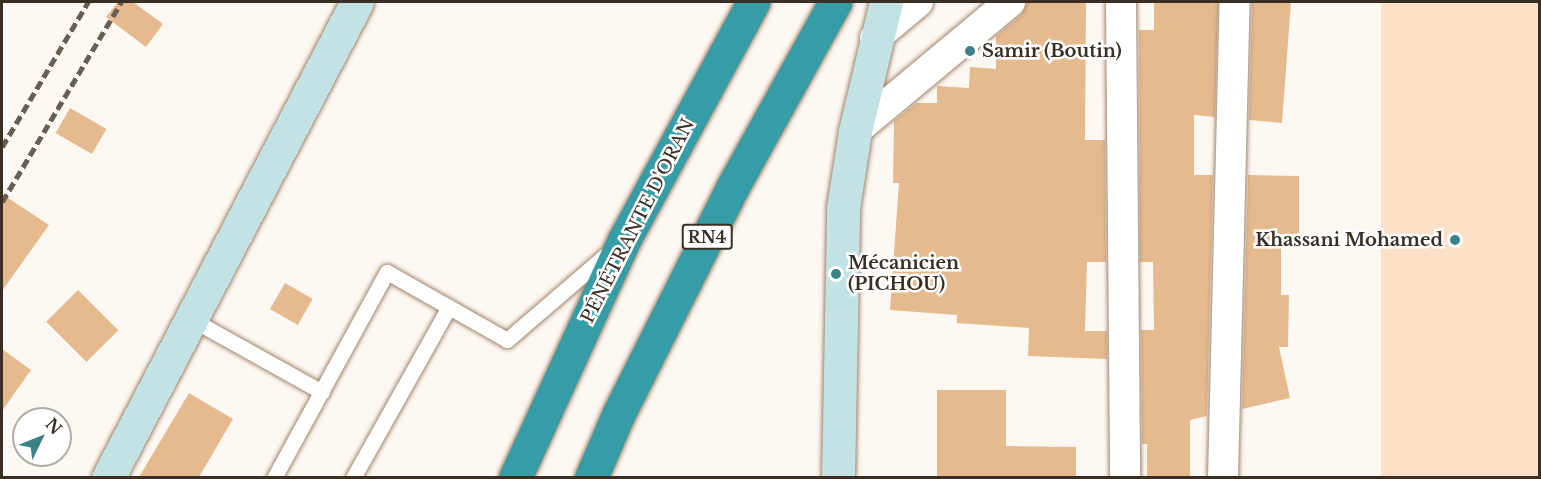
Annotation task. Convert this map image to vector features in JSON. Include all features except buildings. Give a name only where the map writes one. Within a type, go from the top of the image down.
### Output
[{"type":"highway","name":"PÉNÉTRANTE D'ORAN","points":[[515,477],[624,240],[753,2]]},
{"type":"highway","name":"RN4","points":[[591,477],[619,413],[732,188],[835,2]]},
{"type":"main road","points":[[108,477],[357,2]]},
{"type":"main road","points":[[838,477],[843,208],[855,131],[875,38],[886,2]]},
{"type":"street","points":[[875,38],[918,2]]},
{"type":"street","points":[[855,131],[1010,2]]},
{"type":"street","points":[[1121,2],[1125,477]]},
{"type":"street","points":[[1223,477],[1235,2]]},
{"type":"lane","points":[[274,477],[387,272],[507,340],[624,240]]},
{"type":"lane","points":[[353,477],[449,307]]},
{"type":"lane","points":[[191,319],[322,392]]},
{"type":"shaded area","name":"Khassani Mohamed","points":[[1381,2],[1539,2],[1539,478],[1381,478]]},
{"type":"railway","points":[[2,147],[88,2]]},
{"type":"railway","points":[[2,202],[121,2]]},
{"type":"place","name":"Samir (Boutin)","points":[[970,51]]},
{"type":"place","name":"Khassani Mohamed","points":[[1455,240]]},
{"type":"place","name":"Mécanicien (PICHOU)","points":[[836,274]]}]
